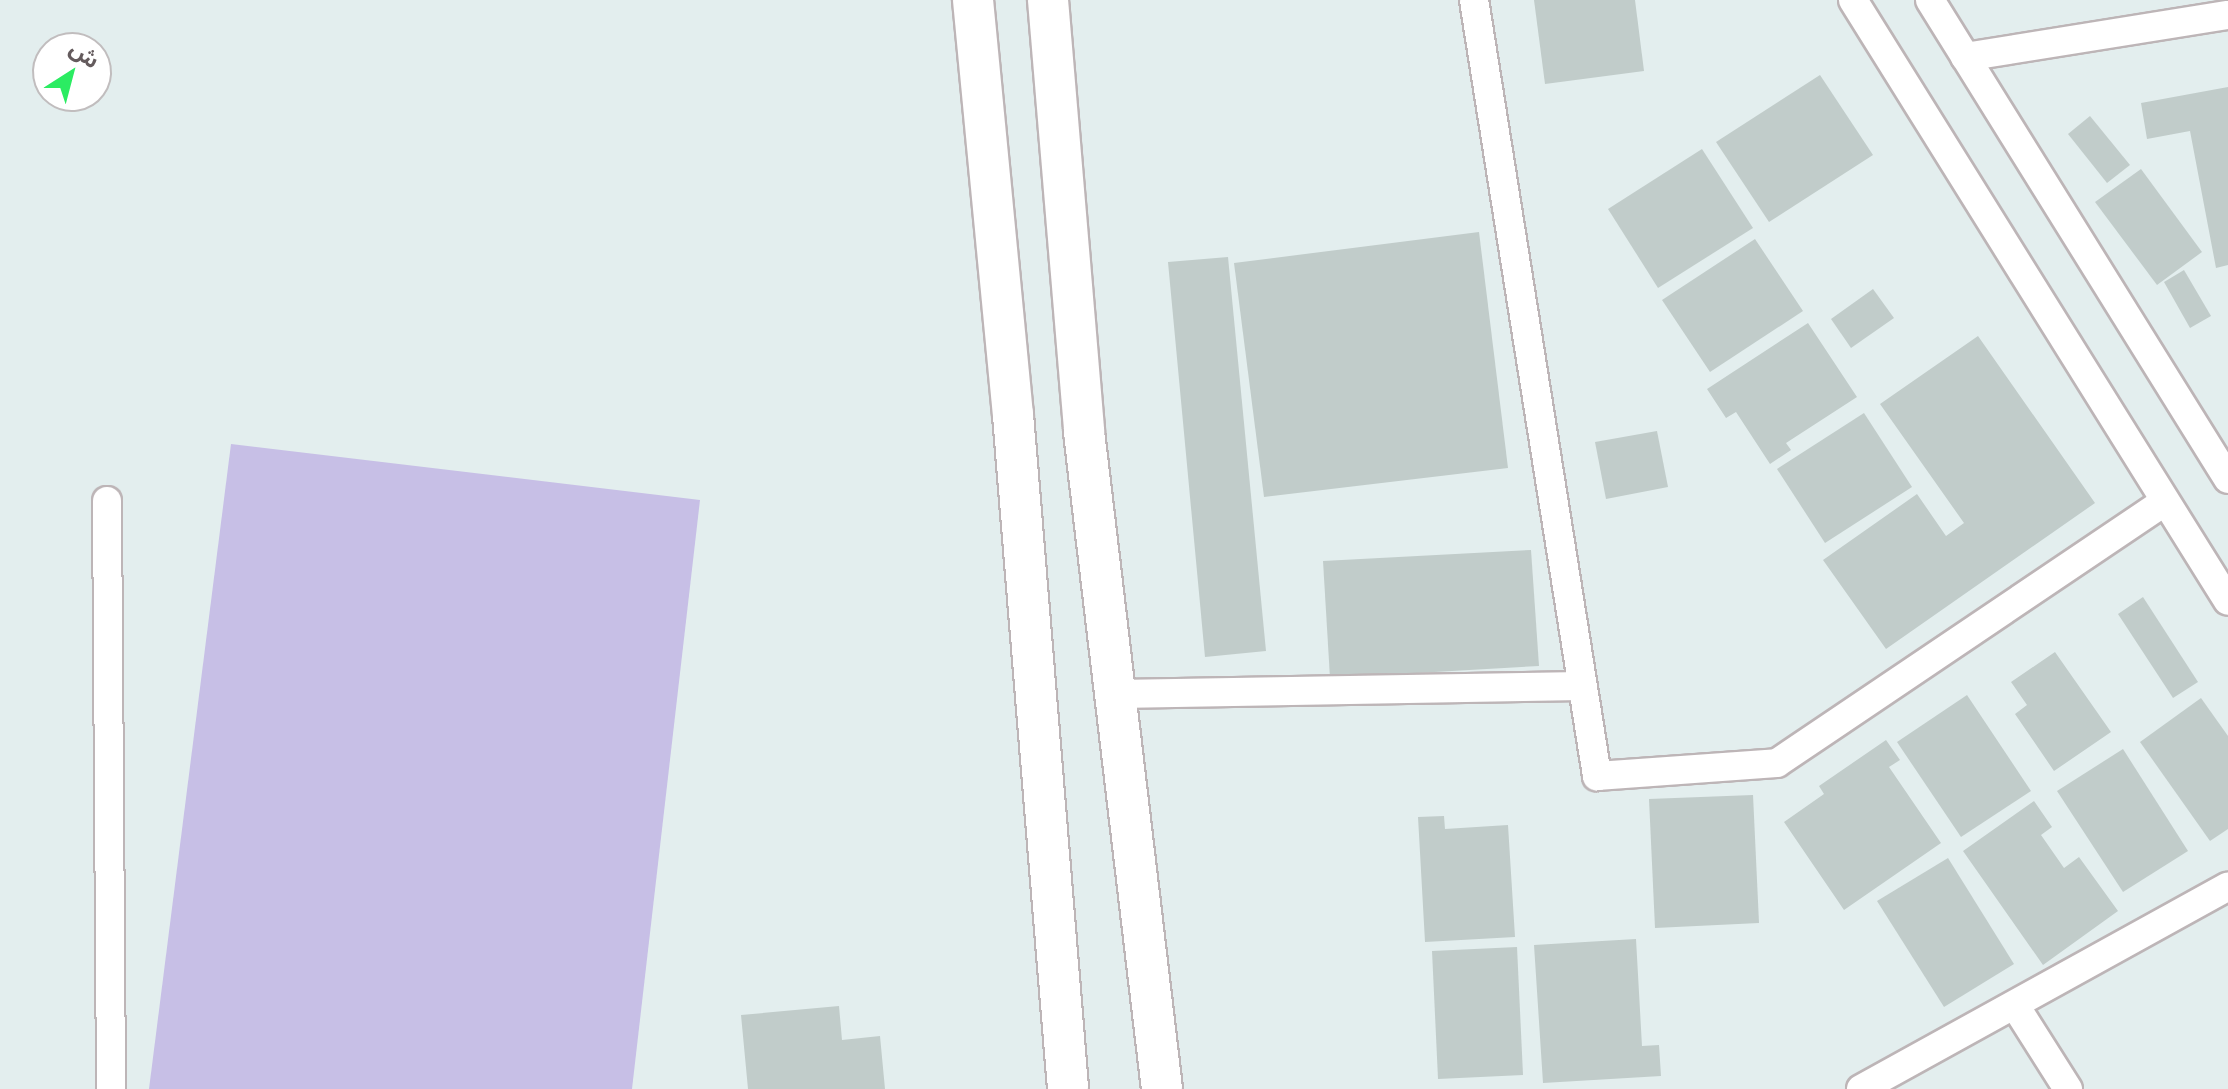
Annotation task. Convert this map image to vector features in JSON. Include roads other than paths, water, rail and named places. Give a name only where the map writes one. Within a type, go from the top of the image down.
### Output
[{"type":"main road","points":[[973,0],[1015,431],[1068,1089]]},
{"type":"main road","points":[[1048,0],[1084,432],[1162,1089]]},
{"type":"street","points":[[1474,0],[1597,776],[1777,763],[2165,501]]},
{"type":"street","points":[[1853,0],[2228,601]]},
{"type":"street","points":[[1930,0],[2228,479]]},
{"type":"street","points":[[1965,57],[2228,15]]},
{"type":"street","points":[[107,501],[111,1089]]},
{"type":"street","points":[[1117,694],[1582,686]]},
{"type":"street","points":[[1861,1089],[2016,1007],[2228,886]]},
{"type":"street","points":[[2016,1007],[2068,1089]]}]
